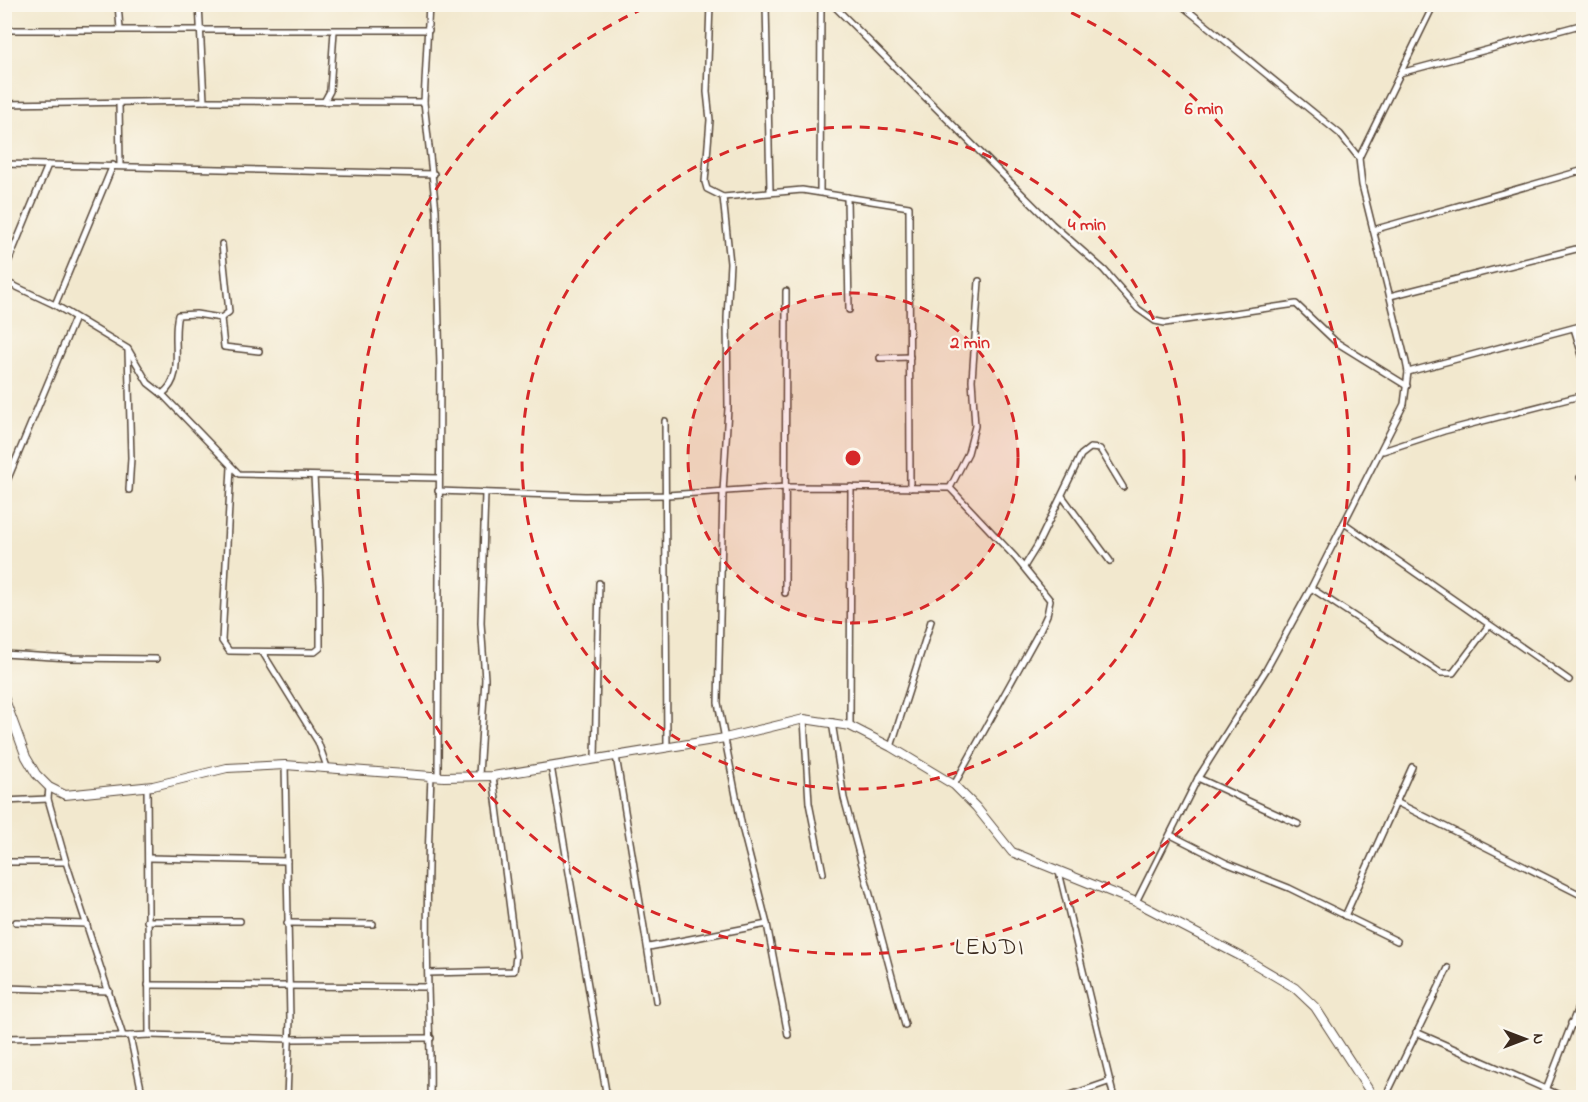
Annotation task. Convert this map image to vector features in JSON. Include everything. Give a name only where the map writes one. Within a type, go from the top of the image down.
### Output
[{"type":"main road","points":[[4,698],[26,757],[36,774],[49,787],[65,795],[147,787],[227,768],[285,765],[434,776],[493,776],[725,738],[804,719],[850,726],[891,747],[954,785],[976,807],[1012,852],[1136,902],[1246,959],[1307,998],[1322,1016],[1374,1098]]},
{"type":"street","points":[[118,4],[120,29]]},
{"type":"street","points":[[199,4],[204,101]]},
{"type":"street","points":[[429,4],[424,102],[434,174],[440,367],[438,491],[440,668],[428,858],[430,1098]]},
{"type":"street","points":[[710,4],[707,92],[710,120],[705,182],[707,189],[723,197],[770,191],[820,191],[909,207],[910,488]]},
{"type":"street","points":[[766,4],[770,191]]},
{"type":"street","points":[[820,191],[822,4]]},
{"type":"street","points":[[832,4],[1052,224],[1104,270],[1148,317],[1165,323],[1296,304],[1336,342],[1407,386]]},
{"type":"street","points":[[1180,4],[1331,126],[1359,158]]},
{"type":"street","points":[[1136,902],[1198,778],[1266,670],[1311,588],[1383,451],[1404,404],[1408,372],[1362,185],[1359,158],[1434,4]]},
{"type":"street","points":[[1400,73],[1584,24]]},
{"type":"street","points":[[4,30],[334,32],[429,30]]},
{"type":"street","points":[[324,102],[330,91],[334,32]]},
{"type":"street","points":[[4,104],[204,101],[424,102]]},
{"type":"street","points":[[119,102],[120,165]]},
{"type":"street","points":[[4,164],[434,174]]},
{"type":"street","points":[[4,272],[48,165]]},
{"type":"street","points":[[55,305],[113,165]]},
{"type":"street","points":[[1373,230],[1584,170]]},
{"type":"street","points":[[723,197],[730,262],[727,318],[728,408],[723,492],[718,703],[742,827],[767,924],[788,1035]]},
{"type":"street","points":[[847,197],[849,310]]},
{"type":"street","points":[[162,394],[171,388],[176,370],[175,329],[178,315],[196,314],[221,318],[229,312],[222,244]]},
{"type":"street","points":[[1390,296],[1584,247]]},
{"type":"street","points":[[4,281],[55,305],[128,349],[148,383],[162,394],[239,474],[439,478]]},
{"type":"street","points":[[950,488],[968,453],[975,426],[972,380],[979,281]]},
{"type":"street","points":[[785,594],[786,291]]},
{"type":"street","points":[[4,488],[75,318]]},
{"type":"street","points":[[221,318],[224,347],[259,351]]},
{"type":"street","points":[[1408,372],[1584,325]]},
{"type":"street","points":[[1574,328],[1584,362]]},
{"type":"street","points":[[128,349],[131,458],[129,490]]},
{"type":"street","points":[[880,358],[909,357]]},
{"type":"street","points":[[1383,451],[1444,431],[1584,395]]},
{"type":"street","points":[[664,421],[667,495],[667,748]]},
{"type":"street","points":[[1024,567],[1062,496],[1081,454],[1095,447],[1104,453],[1123,487]]},
{"type":"street","points":[[231,467],[222,641],[230,651],[315,652],[320,648],[320,585],[314,476]]},
{"type":"street","points":[[438,491],[667,495],[786,487],[950,488],[1024,567],[1050,600],[1047,615],[954,785]]},
{"type":"street","points":[[850,487],[850,726]]},
{"type":"street","points":[[479,776],[485,679],[481,623],[485,493]]},
{"type":"street","points":[[1062,496],[1110,561]]},
{"type":"street","points":[[1344,523],[1569,680]]},
{"type":"street","points":[[595,758],[599,583]]},
{"type":"street","points":[[1311,588],[1442,673],[1453,673],[1489,625]]},
{"type":"street","points":[[891,747],[931,621]]},
{"type":"street","points":[[262,652],[318,742],[327,767]]},
{"type":"street","points":[[4,654],[69,658],[156,659]]},
{"type":"street","points":[[804,719],[809,803],[823,873]]},
{"type":"street","points":[[832,722],[841,787],[905,1025]]},
{"type":"street","points":[[615,756],[649,947],[656,1000]]},
{"type":"street","points":[[285,765],[289,986],[287,1098]]},
{"type":"street","points":[[551,766],[606,1098]]},
{"type":"street","points":[[1345,916],[1412,767]]},
{"type":"street","points":[[428,972],[514,971],[516,956],[493,776]]},
{"type":"street","points":[[1198,778],[1298,824]]},
{"type":"street","points":[[49,787],[48,799],[66,862],[109,991],[127,1036],[143,1098]]},
{"type":"street","points":[[147,787],[149,1035]]},
{"type":"street","points":[[4,801],[48,799]]},
{"type":"street","points":[[1396,802],[1583,896]]},
{"type":"street","points":[[1171,835],[1226,863],[1269,879],[1397,941]]},
{"type":"street","points":[[149,858],[287,861]]},
{"type":"street","points":[[4,862],[66,862]]},
{"type":"street","points":[[1059,872],[1114,1098]]},
{"type":"street","points":[[147,921],[240,921]]},
{"type":"street","points":[[16,922],[87,924]]},
{"type":"street","points":[[287,924],[373,924]]},
{"type":"street","points":[[649,947],[767,924]]},
{"type":"street","points":[[1385,1098],[1448,968]]},
{"type":"street","points":[[148,985],[428,987]]},
{"type":"street","points":[[4,988],[109,991]]},
{"type":"street","points":[[1543,1098],[1584,992]]},
{"type":"street","points":[[1571,1023],[1584,1029]]},
{"type":"street","points":[[1416,1032],[1566,1098]]},
{"type":"street","points":[[4,1038],[149,1035],[289,1039],[431,1038]]},
{"type":"street","points":[[1062,1098],[1111,1081]]},
{"type":"district","name":"LENDI","points":[[990,946]]}]
